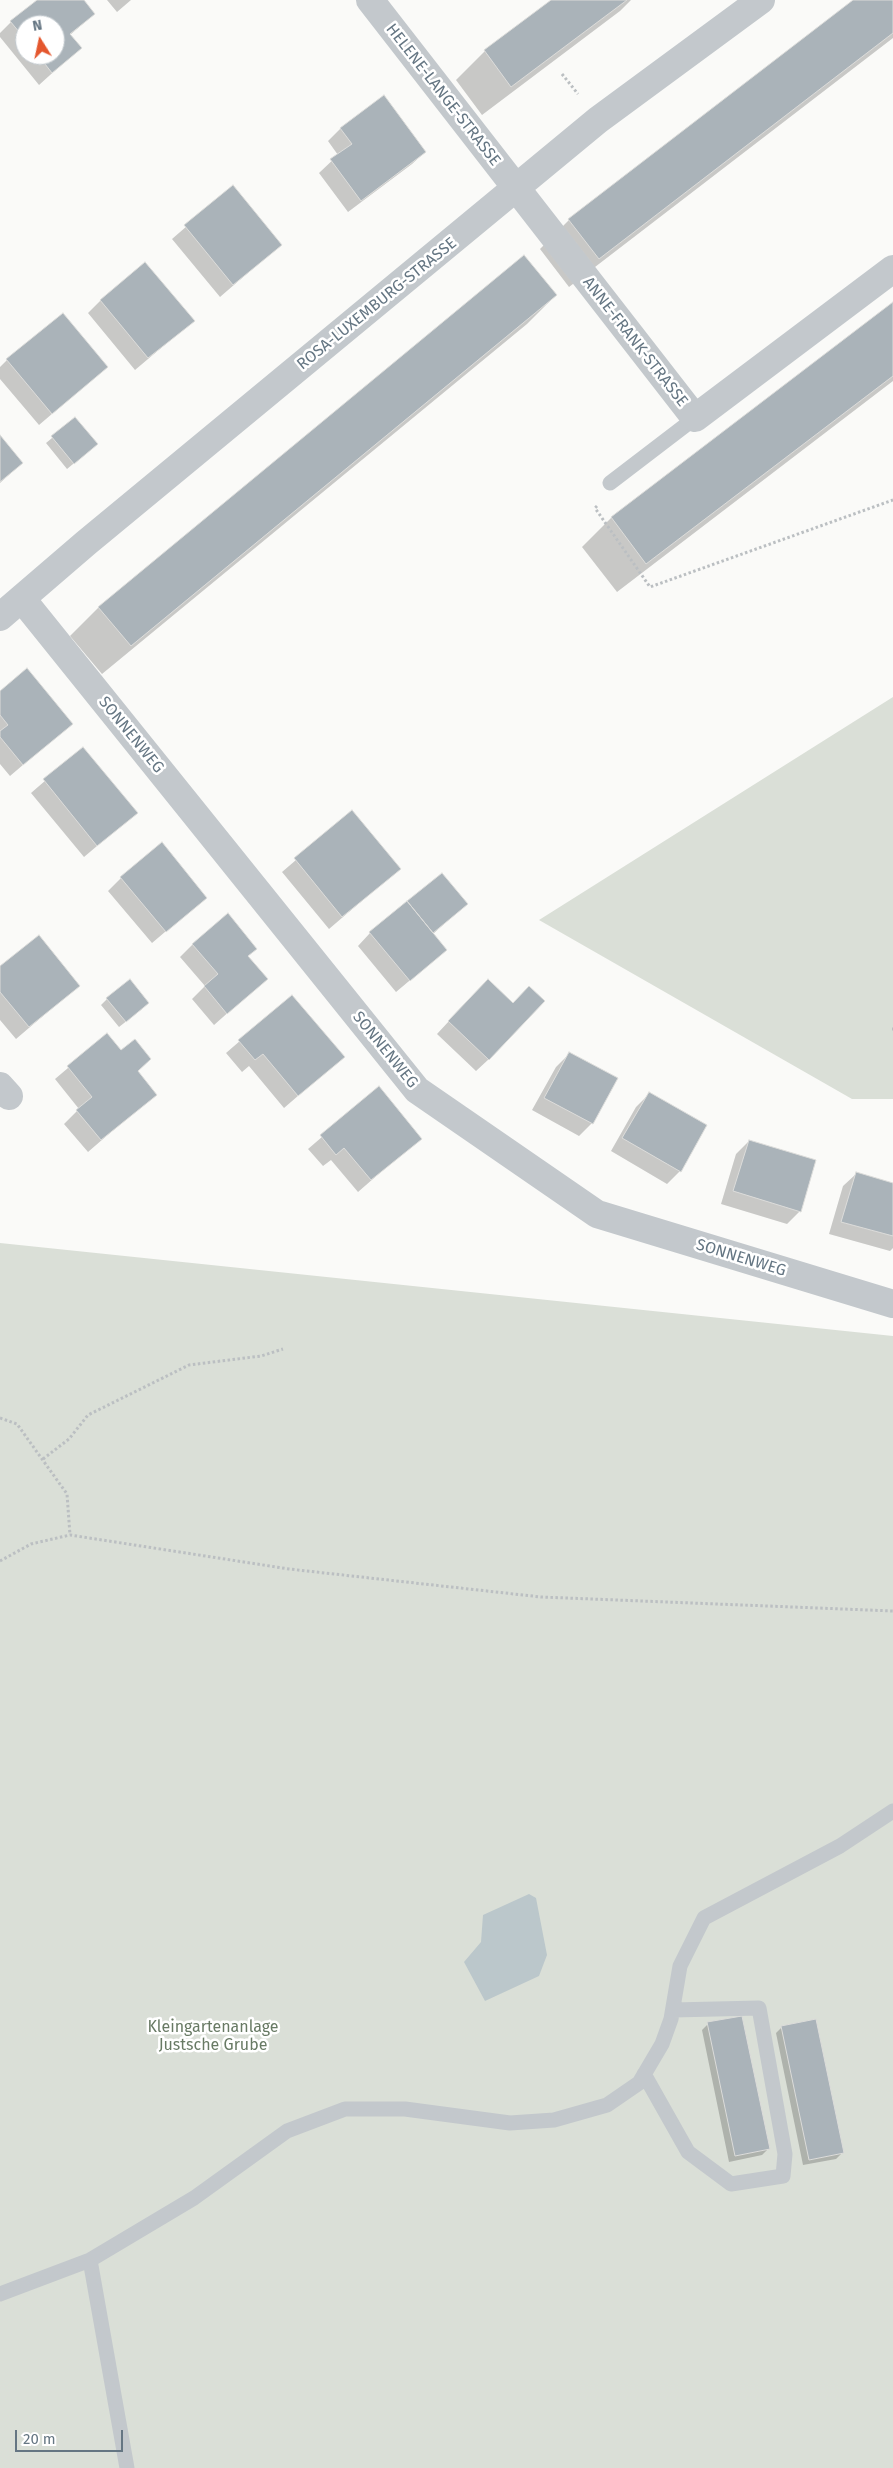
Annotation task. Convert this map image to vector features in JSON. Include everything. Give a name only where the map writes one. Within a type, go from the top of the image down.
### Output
[{"type":"street","name":"HELENE-LANGE-STRASSE","points":[[370,0],[516,190]]},
{"type":"street","name":"ROSA-LUXEMBURG-STRASSE","points":[[0,617],[86,543],[516,190],[598,120],[761,0]]},
{"type":"street","name":"ANNE-FRANK-STRASSE","points":[[516,190],[695,418],[893,269]]},
{"type":"street","name":"SONNENWEG","points":[[22,599],[417,1090],[597,1214],[893,1304]]},
{"type":"lane","points":[[610,484],[695,418]]},
{"type":"lane","points":[[0,2294],[90,2260],[194,2198],[287,2131],[345,2109],[405,2109],[510,2123],[554,2120],[607,2105],[639,2083],[662,2044],[673,2010],[680,1966],[704,1918],[840,1846],[893,1811]]},
{"type":"lane","points":[[644,2074],[688,2152],[730,2184],[783,2176],[785,2154],[759,2008],[673,2010]]},
{"type":"lane","points":[[90,2260],[127,2468]]},
{"type":"path","points":[[610,484],[595,508],[650,587],[893,500]]},
{"type":"path","points":[[43,1459],[69,1439],[88,1415],[189,1365],[261,1356],[283,1349]]},
{"type":"path","points":[[0,1418],[17,1424],[67,1494],[70,1535]]},
{"type":"path","points":[[0,1561],[31,1544],[70,1535],[289,1568],[541,1597],[893,1611]]},
{"type":"green space","points":[[893,697],[893,1099],[852,1099],[539,920]]},
{"type":"green space","name":"Kleingartenanlage Justsche Grube","points":[[0,1243],[893,1336],[893,2468],[0,2468]]},
{"type":"shaded area","points":[[529,1894],[536,1898],[547,1955],[539,1976],[485,2001],[464,1962],[481,1942],[483,1915]]},
{"type":"building","points":[[37,0],[84,0],[95,14],[70,34],[82,48],[65,62],[65,15],[18,15]]},
{"type":"building","points":[[551,0],[627,0],[511,87],[484,50]]},
{"type":"building","points":[[853,0],[893,0],[893,33],[599,259],[568,219]]},
{"type":"building","points":[[15,17],[15,27],[10,21]]},
{"type":"building","points":[[46,65],[62,65],[52,73]]},
{"type":"building","points":[[384,95],[426,152],[361,201],[330,159],[352,144],[340,128]]},
{"type":"building","points":[[233,185],[282,245],[233,285],[184,225]]},
{"type":"building","points":[[524,255],[557,295],[131,646],[98,607]]},
{"type":"building","points":[[145,262],[195,321],[148,358],[100,300]]},
{"type":"building","points":[[893,302],[893,376],[646,564],[611,517]]},
{"type":"building","points":[[63,313],[108,367],[52,414],[6,359]]},
{"type":"building","points":[[75,417],[98,444],[74,464],[51,436]]},
{"type":"building","points":[[0,435],[23,463],[0,482]]},
{"type":"building","points":[[27,668],[73,724],[23,765],[0,737],[0,731],[8,725],[0,715],[0,691]]},
{"type":"building","points":[[83,747],[138,813],[97,846],[43,779]]},
{"type":"building","points":[[352,810],[401,869],[342,917],[294,858]]},
{"type":"building","points":[[162,842],[207,898],[166,932],[120,877]]},
{"type":"building","points":[[442,873],[468,904],[433,933],[407,901]]},
{"type":"building","points":[[407,901],[447,950],[410,981],[369,932]]},
{"type":"building","points":[[228,913],[257,949],[248,956],[268,979],[227,1014],[204,986],[218,974],[192,944]]},
{"type":"building","points":[[39,935],[80,986],[29,1027],[0,992],[0,966]]},
{"type":"building","points":[[130,979],[149,1003],[126,1022],[106,998]]},
{"type":"building","points":[[488,979],[513,1003],[529,986],[545,1001],[489,1060],[448,1021]]},
{"type":"building","points":[[292,995],[345,1057],[298,1096],[263,1054],[255,1060],[238,1040]]},
{"type":"building","points":[[107,1033],[121,1050],[135,1039],[151,1059],[138,1071],[157,1095],[101,1140],[76,1110],[92,1097],[67,1066]]},
{"type":"building","points":[[569,1052],[618,1078],[593,1124],[544,1098]]},
{"type":"building","points":[[379,1086],[422,1139],[371,1180],[344,1148],[336,1155],[320,1135]]},
{"type":"building","points":[[649,1092],[707,1125],[681,1172],[622,1138]]},
{"type":"building","points":[[749,1140],[816,1160],[801,1212],[733,1191]]},
{"type":"building","points":[[856,1172],[893,1183],[893,1236],[841,1222]]},
{"type":"building","points":[[742,2016],[770,2149],[735,2156],[707,2022]]},
{"type":"building","points":[[816,2019],[844,2153],[809,2160],[781,2026]]}]
